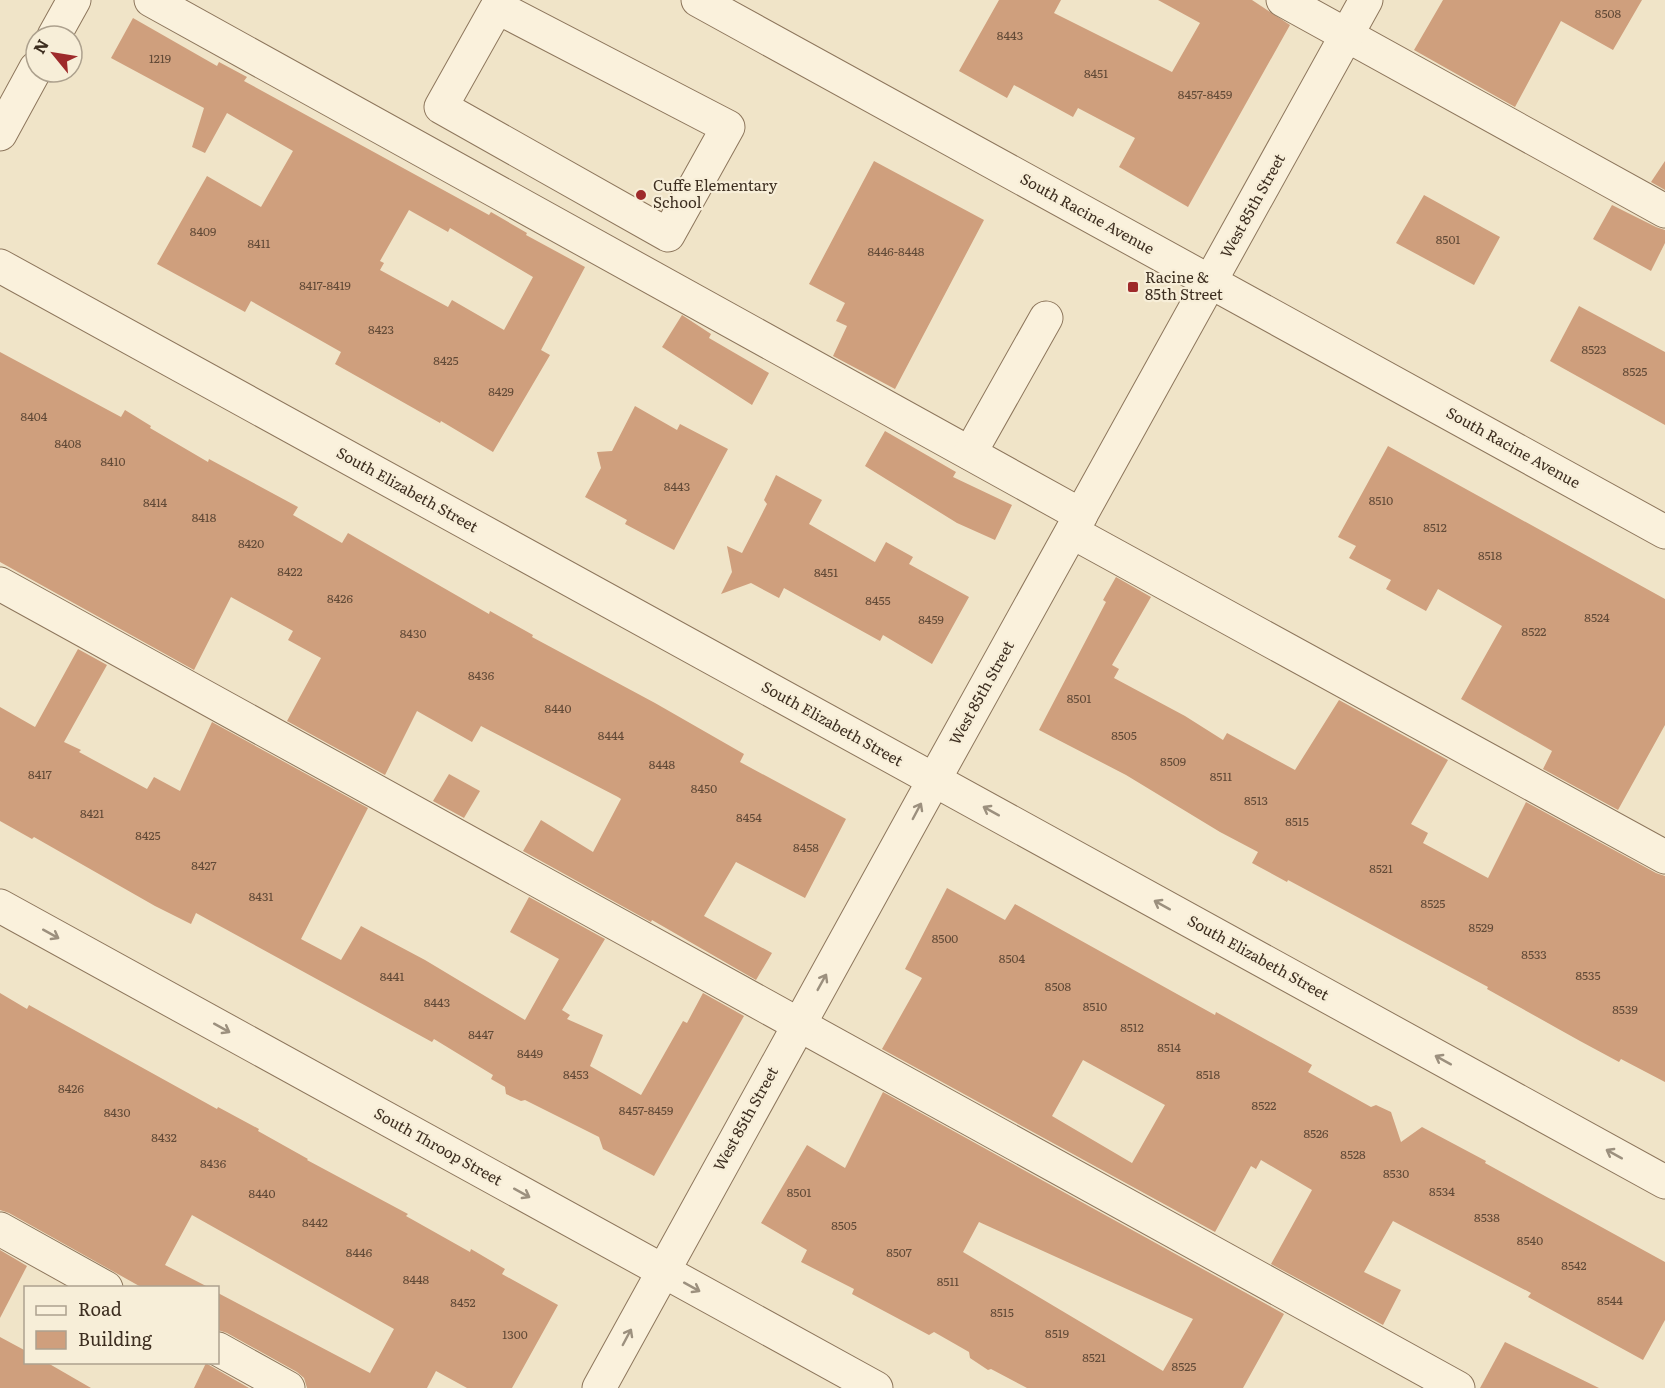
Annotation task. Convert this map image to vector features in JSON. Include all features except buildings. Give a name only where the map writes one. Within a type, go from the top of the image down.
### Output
[{"type":"street","points":[[61,24],[74,0]]},
{"type":"street","points":[[151,0],[970,453],[1076,523],[1665,857]]},
{"type":"street","name":"South Racine Avenue","points":[[698,0],[1665,532]]},
{"type":"street","points":[[1283,0],[1665,211]]},
{"type":"street","name":"West 85th Street","points":[[599,1388],[662,1270],[1366,0]]},
{"type":"street","points":[[499,3],[728,127],[668,235],[441,106],[499,3]]},
{"type":"street","points":[[0,134],[27,84]]},
{"type":"street","name":"South Elizabeth Street","points":[[0,266],[1665,1182]]},
{"type":"street","points":[[970,453],[1046,318]]},
{"type":"street","points":[[0,584],[1458,1388]]},
{"type":"street","name":"South Throop Street","points":[[0,906],[876,1388]]},
{"type":"street","points":[[0,1229],[104,1286]]},
{"type":"street","points":[[219,1350],[288,1388]]},
{"type":"place","name":"Cuffe Elementary School","points":[[641,195]]},
{"type":"place","name":"Racine & 85th Street","points":[[1133,287]]}]
